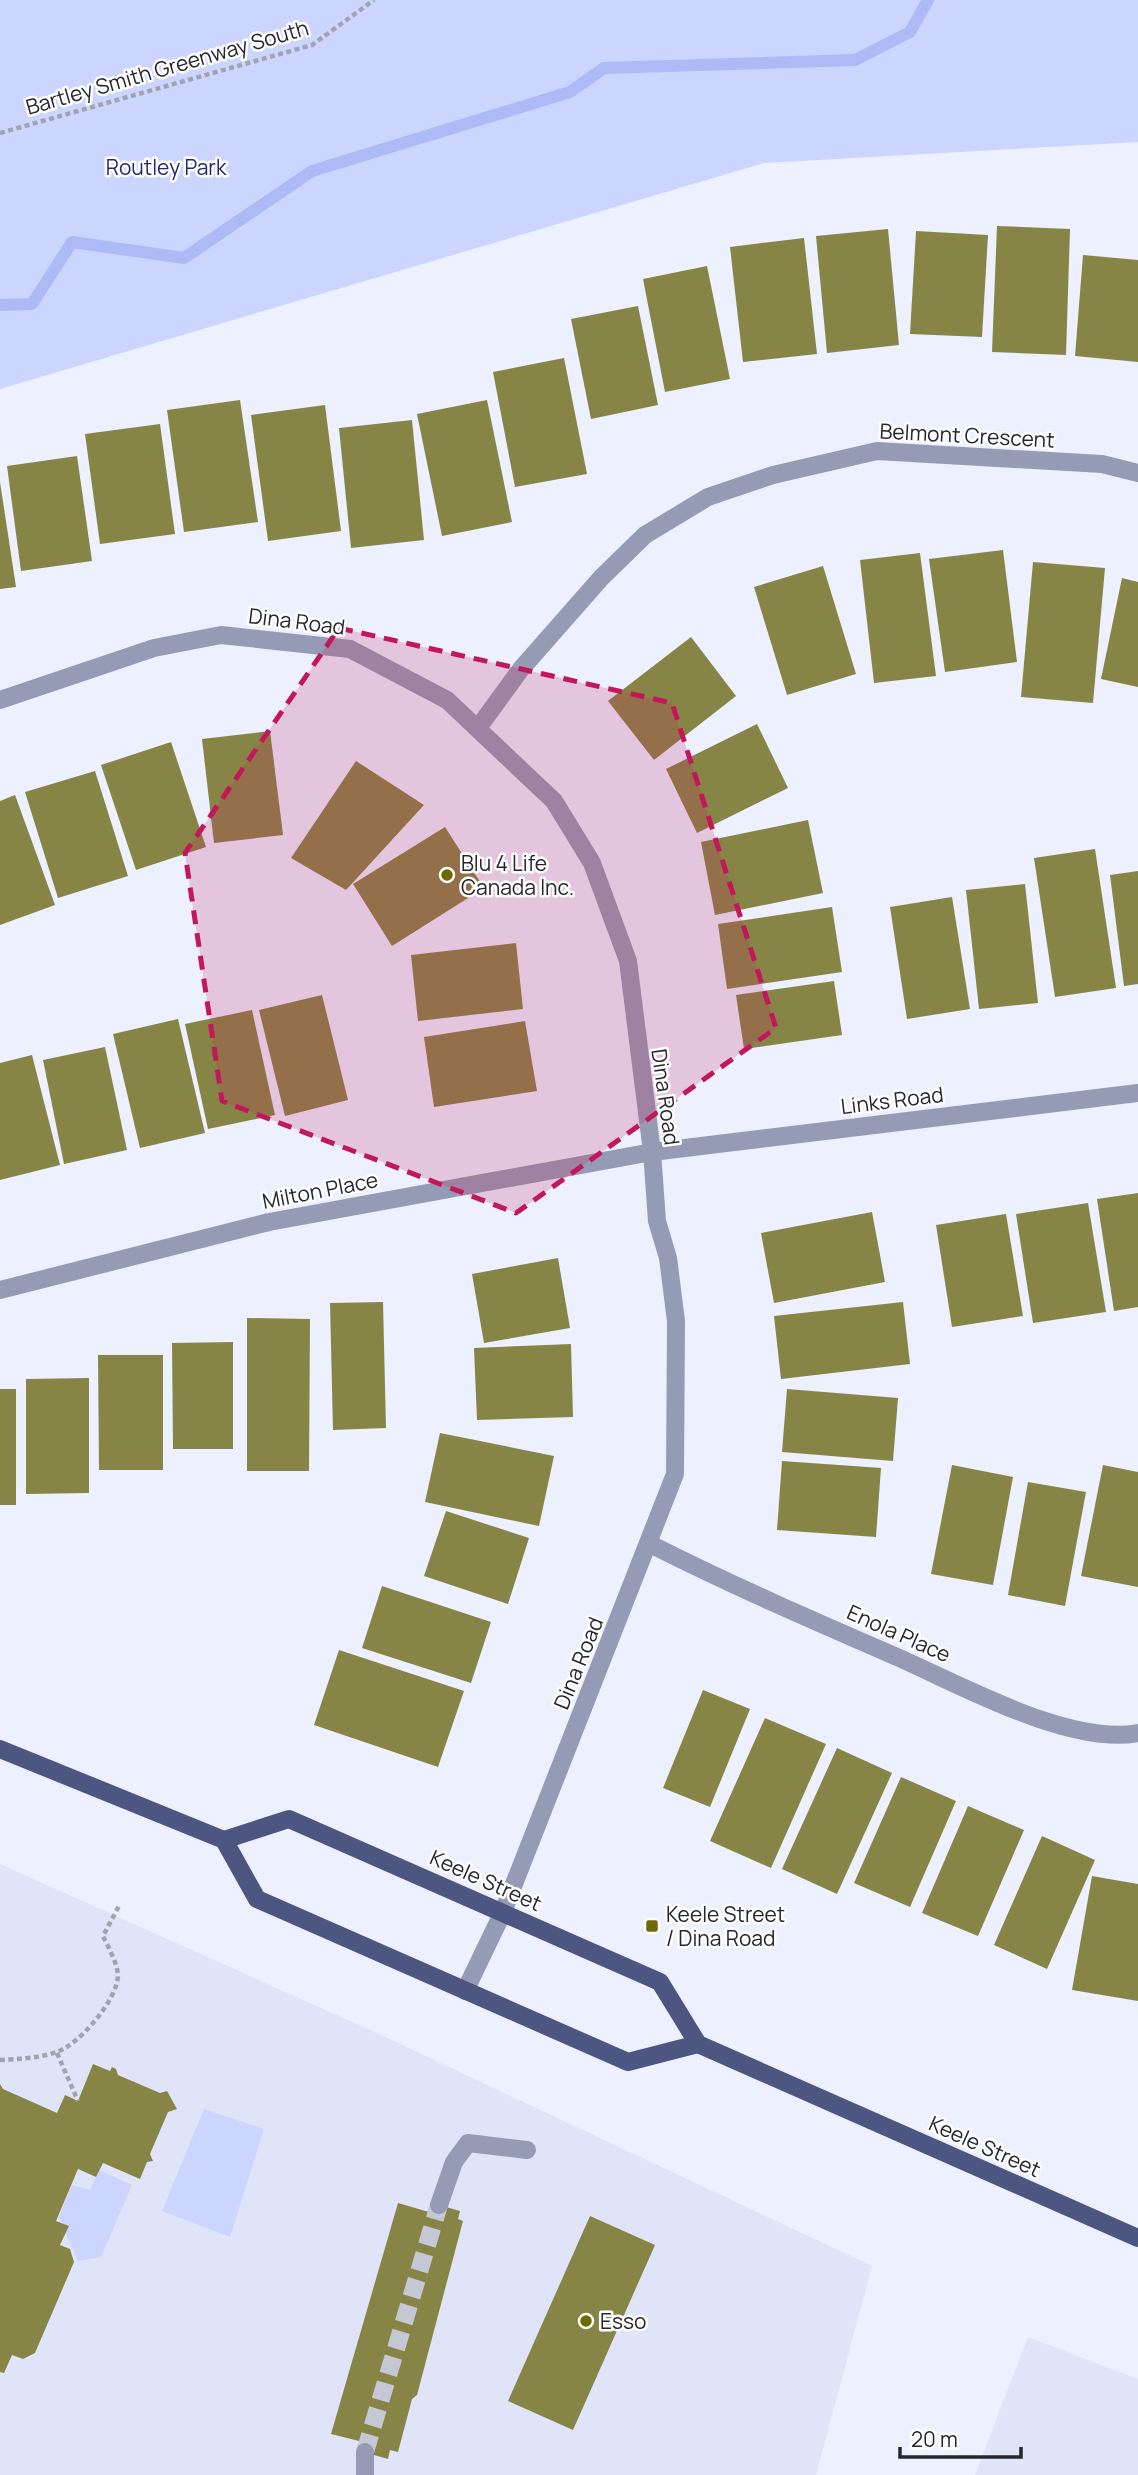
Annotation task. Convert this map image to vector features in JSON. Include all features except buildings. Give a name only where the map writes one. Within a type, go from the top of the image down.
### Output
[{"type":"main road","points":[[0,1748],[224,1840],[257,1899],[628,2062],[698,2044]]},
{"type":"main road","name":"Keele Street","points":[[224,1840],[289,1819],[503,1912],[660,1982],[698,2044],[1138,2238]]},
{"type":"street","name":"Belmont Crescent","points":[[478,728],[521,669],[601,578],[646,535],[708,497],[773,475],[877,451],[1102,464],[1138,473]]},
{"type":"street","name":"Dina Road","points":[[0,699],[154,648],[221,635],[350,649],[447,700],[554,801],[592,863],[628,961],[652,1152],[657,1221],[668,1258],[676,1321],[675,1474],[650,1544],[503,1912],[466,1991]]},
{"type":"street","name":"Links Road","points":[[652,1152],[1138,1093]]},
{"type":"street","name":"Milton Place","points":[[0,1290],[269,1222],[652,1152]]},
{"type":"street","name":"Enola Place","points":[[650,1544],[734,1586],[1036,1718],[1091,1733],[1138,1733]]},
{"type":"street","points":[[439,2205],[454,2162],[468,2143],[527,2150]]},
{"type":"street","points":[[365,2452],[365,2475]]},
{"type":"path","name":"Bartley Smith Greenway South","points":[[0,133],[312,45],[374,0]]},
{"type":"path","points":[[0,2060],[57,2053],[71,2046],[99,2016],[116,1987],[118,1974],[103,1936],[120,1905]]},
{"type":"path","points":[[57,2053],[78,2101]]},
{"type":"highlighted area","points":[[339,628],[672,703],[776,1028],[516,1213],[222,1101],[185,853]]},
{"type":"shaded area","points":[[0,1864],[379,2034],[872,2266],[816,2475],[0,2475]]},
{"type":"shaded area","points":[[1028,2337],[1138,2379],[1138,2475],[975,2475]]},
{"type":"green space","name":"Routley Park","points":[[0,0],[1138,0],[1138,142],[764,163],[0,389]]},
{"type":"green space","points":[[204,2109],[264,2129],[230,2237],[162,2211]]},
{"type":"green space","points":[[99,2170],[132,2185],[101,2257],[78,2261],[59,2217],[72,2185],[90,2190]]},
{"type":"waterway","points":[[0,305],[32,304],[72,242],[184,258],[312,171],[570,92],[604,68],[855,60],[910,32],[928,0]]},
{"type":"tunnel","points":[[365,2452],[439,2205]]},
{"type":"place","name":"Blu 4 Life Canada Inc.","points":[[447,875]]},
{"type":"place","name":"Keele Street / Dina Road","points":[[652,1926]]},
{"type":"place","name":"Esso","points":[[586,2321]]}]
